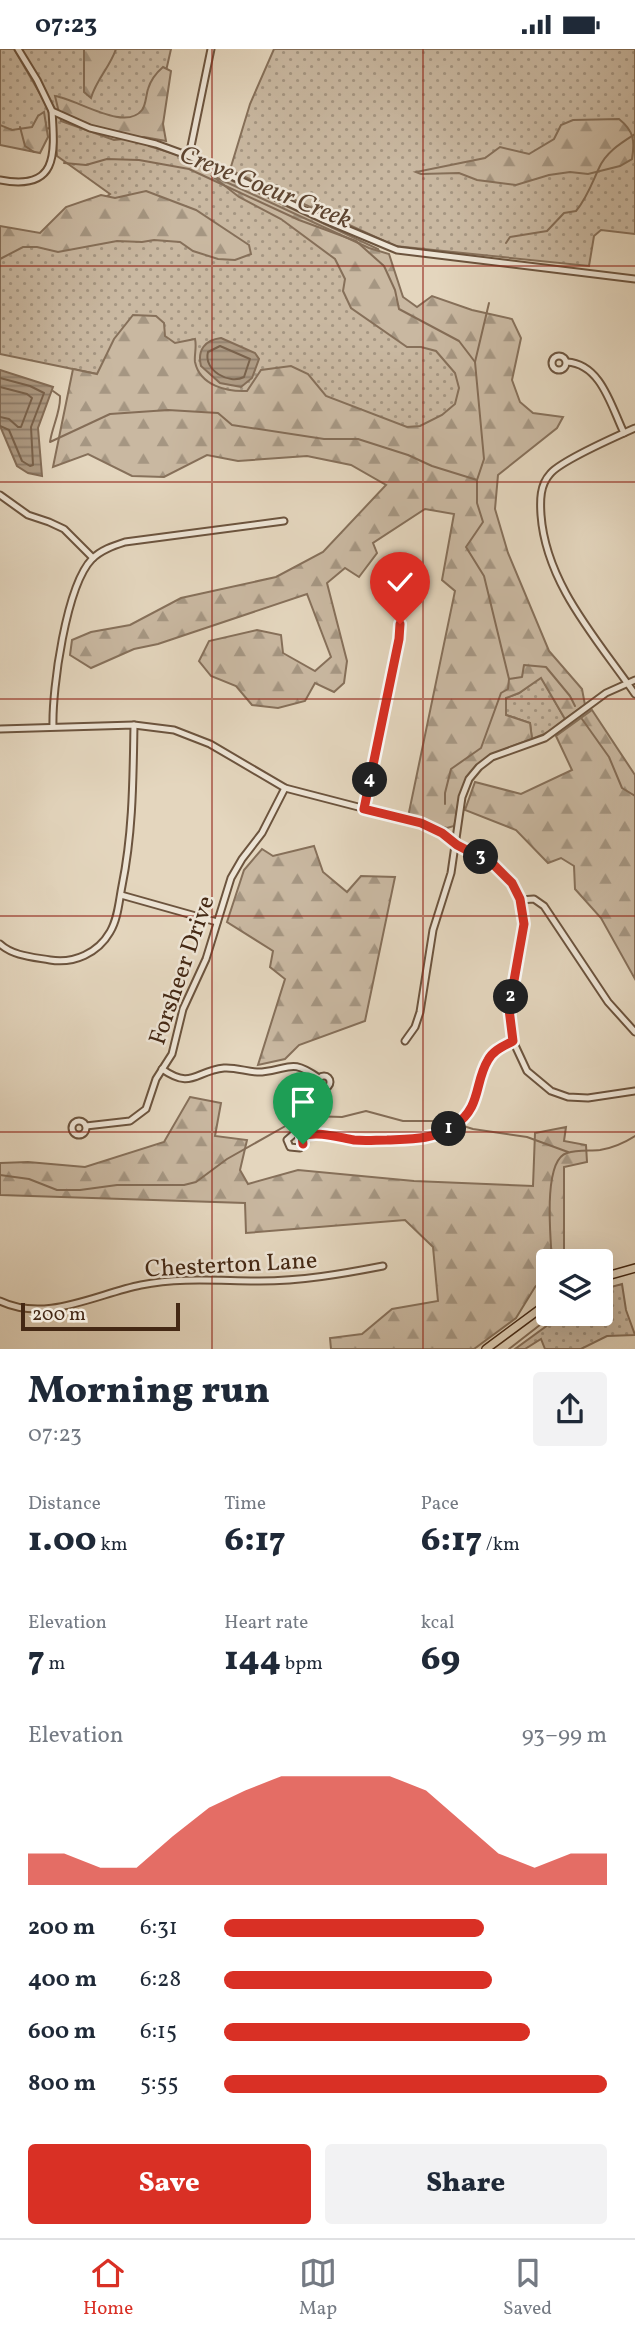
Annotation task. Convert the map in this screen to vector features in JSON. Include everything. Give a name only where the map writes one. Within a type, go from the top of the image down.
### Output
[{"type":"main road","points":[[613,1274],[635,1268]]},
{"type":"main road","points":[[486,1349],[536,1312]]},
{"type":"street","points":[[0,180],[25,183],[37,178],[47,169],[54,149],[52,111],[18,49]]},
{"type":"street","points":[[189,156],[211,49]]},
{"type":"street","points":[[52,111],[90,128],[156,143],[189,156],[325,220],[397,250],[635,279]]},
{"type":"street","points":[[566,362],[584,366],[595,376],[624,433]]},
{"type":"street","points":[[635,428],[561,464],[544,483],[540,501],[542,527],[551,564],[562,587],[635,694]]},
{"type":"street","points":[[0,495],[27,515],[64,529],[93,558]]},
{"type":"street","points":[[52,726],[54,690],[74,589],[93,558],[108,548],[125,542],[284,521]]},
{"type":"street","points":[[364,809],[400,624]]},
{"type":"street","points":[[405,1041],[415,1027],[420,1012],[433,930],[451,873],[462,797],[469,779],[479,767],[498,754],[552,734],[606,693],[635,680]]},
{"type":"street","points":[[0,944],[14,953],[57,961],[80,957],[97,948],[110,932],[121,895],[130,836],[134,725]]},
{"type":"street","points":[[0,729],[134,725],[164,728],[198,738],[285,788],[421,823],[451,838],[457,845],[498,868],[512,883],[520,899],[523,936],[509,1009],[513,1041],[527,1071],[551,1091],[579,1098],[635,1091]]},
{"type":"street","name":"Forsheer Drive","points":[[86,1126],[136,1118],[149,1103],[156,1079],[172,1054],[183,1009],[206,960],[236,869],[262,833],[285,788]]},
{"type":"street","points":[[121,895],[217,922]]},
{"type":"street","points":[[520,899],[534,899],[544,906],[608,1002],[635,1032]]},
{"type":"street","points":[[302,1136],[312,1133],[368,1141],[419,1139],[437,1135],[457,1124],[466,1114],[477,1096],[488,1059],[495,1051],[513,1041]]},
{"type":"street","points":[[162,1069],[175,1078],[187,1079],[222,1068],[260,1072],[294,1065],[319,1078]]},
{"type":"street","name":"Chesterton Lane","points":[[0,1301],[15,1306],[47,1308],[160,1281],[290,1280],[383,1266]]},
{"type":"green space","points":[[0,49],[14,49],[50,111],[51,128],[0,134]]},
{"type":"green space","points":[[21,49],[171,49],[149,146],[175,154],[378,249],[410,311],[514,328],[484,454],[0,354],[0,236],[44,245],[110,194],[57,156],[54,108]]},
{"type":"green space","points":[[84,49],[116,49],[91,98],[84,92]]},
{"type":"green space","points":[[274,49],[635,49],[635,234],[601,230],[594,236],[589,266],[395,246],[230,170],[250,104]]},
{"type":"green space","points":[[163,67],[171,71],[163,124],[166,141],[144,137],[114,140],[61,121],[55,96],[113,116],[134,116],[142,110],[151,82]]},
{"type":"green space","points":[[44,112],[48,137],[40,153],[0,145],[0,125],[12,130],[32,127],[38,116]]},
{"type":"green space","points":[[619,119],[630,132],[633,147],[632,159],[620,166],[588,174],[570,172],[549,175],[516,185],[477,180],[459,173],[416,172],[485,158],[500,147],[529,154],[554,139],[561,125],[573,120]]},
{"type":"green space","points":[[211,175],[369,248],[389,254],[403,297],[417,307],[432,296],[472,310],[512,319],[521,338],[512,380],[520,402],[533,413],[563,417],[557,428],[498,475],[495,509],[508,553],[549,651],[582,689],[585,705],[565,719],[541,678],[519,693],[506,698],[506,715],[530,723],[532,739],[496,753],[476,767],[465,789],[454,826],[447,828],[408,817],[455,591],[442,580],[454,514],[425,509],[373,543],[377,553],[359,577],[345,568],[327,583],[347,661],[344,683],[334,692],[315,683],[305,701],[278,708],[252,705],[236,686],[211,676],[199,661],[209,641],[257,630],[281,635],[283,653],[315,671],[331,657],[307,594],[158,644],[134,649],[91,668],[70,655],[72,640],[91,632],[130,625],[181,598],[276,577],[323,552],[386,485],[351,465],[307,456],[238,461],[207,455],[164,477],[132,476],[88,454],[53,467],[73,369],[97,374],[114,339],[133,315],[156,316],[164,323],[165,336],[175,343],[195,339],[195,362],[198,370],[209,382],[224,389],[247,391],[261,370],[291,366],[308,374],[326,396],[407,427],[420,426],[442,415],[455,404],[459,388],[455,373],[436,351],[407,347],[351,308],[343,291],[345,279],[335,259],[281,219],[239,197]]},
{"type":"green space","points":[[146,191],[196,210],[249,245],[251,254],[235,260],[218,259],[193,251],[180,242],[154,240],[117,241],[58,252],[23,247],[0,259],[0,226],[40,233],[66,207],[101,195],[115,198]]},
{"type":"green space","points":[[541,677],[565,719],[549,732],[532,739],[530,723],[506,715],[506,698],[519,693]]},
{"type":"green space","points":[[592,710],[635,775],[635,979],[601,918],[575,889],[574,866],[561,858],[548,863],[516,830],[465,810],[475,782],[521,794],[572,770],[556,736]]},
{"type":"green space","points":[[314,846],[323,872],[347,892],[361,876],[395,877],[365,1021],[299,1045],[285,1059],[258,1065],[285,979],[270,967],[273,951],[227,922],[244,870],[262,849],[273,856]]},
{"type":"green space","points":[[190,1097],[221,1103],[215,1136],[247,1140],[240,1170],[248,1184],[298,1170],[414,1181],[533,1186],[535,1133],[566,1127],[564,1141],[586,1145],[587,1162],[564,1167],[564,1249],[536,1249],[536,1286],[516,1318],[474,1349],[331,1349],[330,1338],[362,1334],[392,1309],[438,1301],[433,1247],[405,1220],[246,1233],[245,1203],[0,1195],[0,1163],[28,1162],[85,1167],[164,1142]]},
{"type":"green space","points":[[622,1284],[626,1310],[635,1335],[607,1336],[581,1349],[545,1349],[541,1339],[525,1349],[515,1349],[547,1326],[613,1326],[613,1286]]},
{"type":"water","points":[[221,338],[255,353],[259,359],[252,378],[241,387],[220,383],[201,366],[201,351],[211,341]]},
{"type":"water","points":[[0,370],[53,387],[38,428],[42,476],[28,473],[17,466],[0,426]]},
{"type":"waterway","name":"Creve Coeur Creek","points":[[20,127],[25,146],[34,152]]},
{"type":"waterway","points":[[506,243],[510,237],[547,231],[564,213],[576,211],[606,157],[635,134]]},
{"type":"waterway","name":"Creve Coeur Creek","points":[[64,163],[86,165],[107,159],[139,160],[189,169],[299,220],[356,241],[384,266],[395,290],[399,309],[459,341],[475,362],[484,459],[477,480],[477,503],[483,522],[466,547],[484,576],[509,679],[522,677],[524,665],[546,667],[575,706]]},
{"type":"waterway","points":[[475,362],[489,303]]},
{"type":"waterway","points":[[53,391],[60,396],[60,402],[50,442],[110,414],[168,410],[218,413],[232,425],[324,439],[358,439],[477,480]]},
{"type":"waterway","points":[[445,804],[451,769],[481,748],[501,693],[508,689],[509,679]]},
{"type":"waterway","name":"Creve Coeur Creek","points":[[582,719],[609,757],[622,788],[635,796]]},
{"type":"waterway","points":[[0,1175],[29,1179],[57,1190],[117,1185],[184,1185],[196,1182],[227,1159],[289,1124],[310,1116],[342,1117],[366,1111],[403,1121],[454,1123]]},
{"type":"waterway","points":[[460,1125],[527,1137],[568,1152]]},
{"type":"waterway","points":[[551,1249],[551,1185],[559,1159],[571,1152],[609,1148],[635,1136]]},
{"type":"waterway","points":[[509,1349],[539,1326]]},
{"type":"route","points":[[303,1144],[302,1136],[312,1133],[368,1141],[410,1140],[437,1135],[457,1124],[466,1114],[477,1096],[488,1059],[495,1051],[513,1041],[509,1009],[524,924],[520,899],[512,883],[492,863],[457,845],[442,833],[421,823],[364,809],[400,624]]}]
